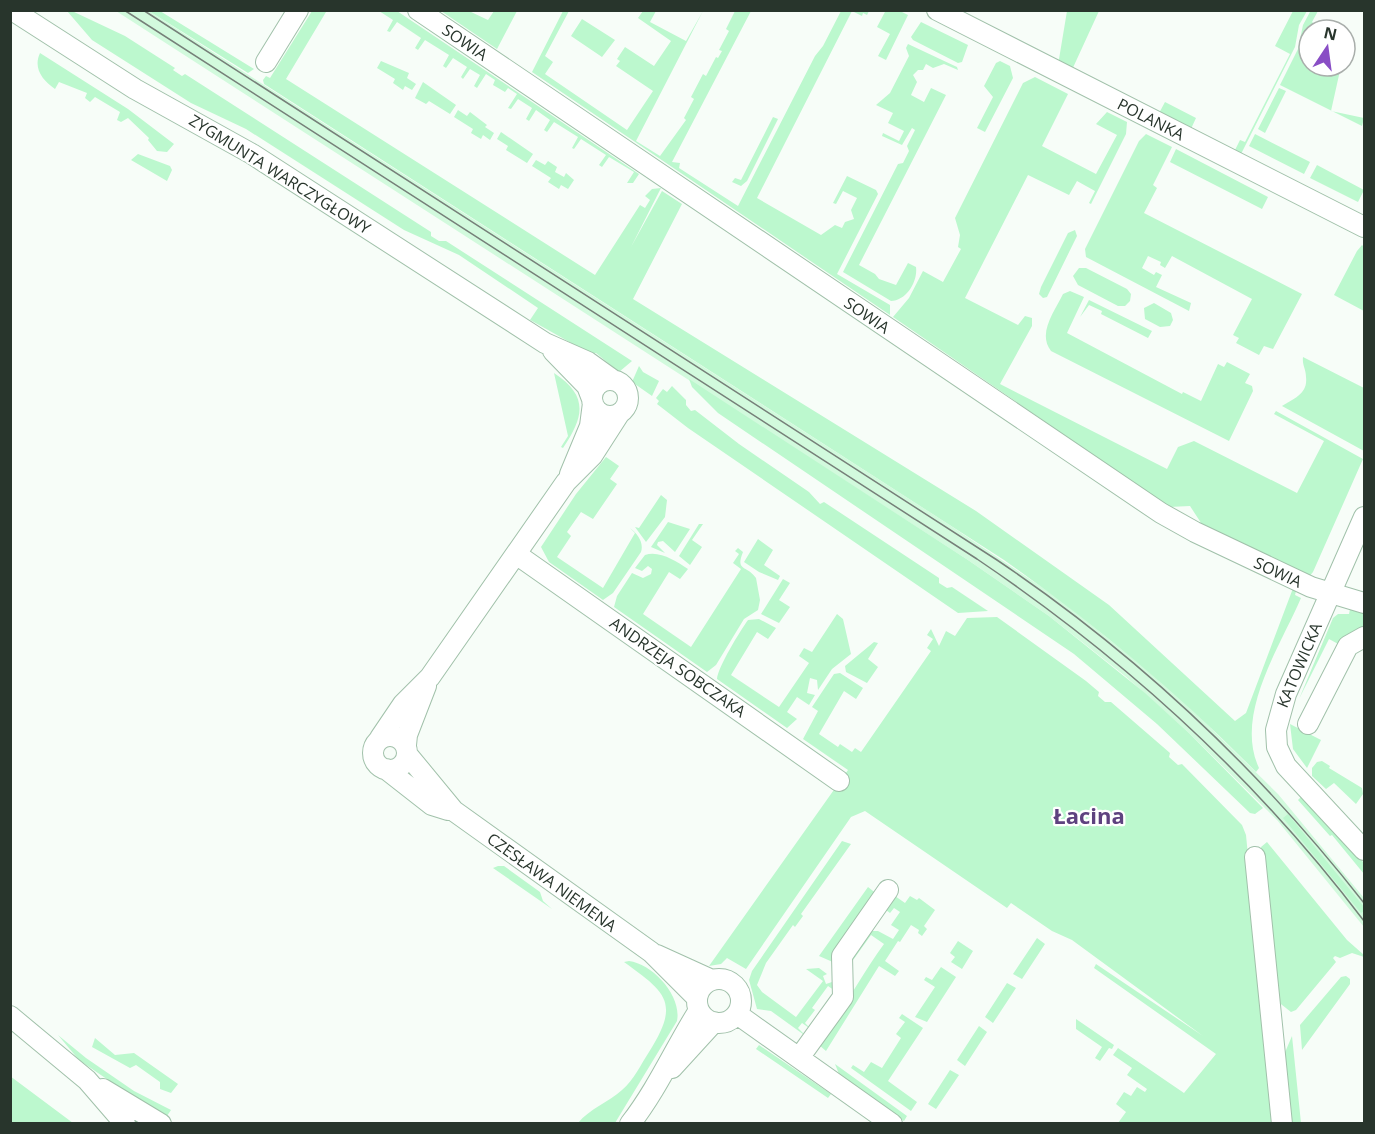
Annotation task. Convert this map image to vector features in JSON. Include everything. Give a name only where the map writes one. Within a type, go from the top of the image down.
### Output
[{"type":"street","name":"ZYGMUNTA WARCZYGŁOWY","points":[[12,10],[135,89],[252,154],[545,343],[588,362],[613,380]]},
{"type":"street","points":[[266,62],[298,10]]},
{"type":"street","name":"SOWIA","points":[[418,10],[1161,513],[1227,548],[1330,594]]},
{"type":"street","name":"POLANKA","points":[[937,10],[1365,227]]},
{"type":"street","name":"ZYGMUNTA WARCZYGŁOWY","points":[[545,343],[587,386],[593,401]]},
{"type":"street","points":[[613,380],[621,384],[628,395],[628,404],[619,414],[606,416],[593,401],[597,386],[604,381],[613,380]]},
{"type":"street","name":"CZESŁAWA NIEMENA","points":[[566,482],[590,426],[593,401]]},
{"type":"street","name":"CZESŁAWA NIEMENA","points":[[454,811],[432,805],[386,769],[377,765],[373,756],[374,746],[403,704],[430,677],[566,482],[592,456],[619,414]]},
{"type":"street","name":"KATOWICKA","points":[[1365,517],[1279,712],[1276,738],[1286,766],[1365,850]]},
{"type":"street","name":"ANDRZEJA SOBCZAKA","points":[[516,554],[839,781]]},
{"type":"street","points":[[1330,594],[1365,603]]},
{"type":"street","name":"KATOWICKA","points":[[1308,724],[1348,646],[1365,637]]},
{"type":"street","name":"CZESŁAWA NIEMENA","points":[[430,677],[407,735],[406,750],[454,811],[651,952],[712,980]]},
{"type":"street","points":[[380,738],[395,736],[406,750],[400,767],[386,769]]},
{"type":"street","points":[[1255,856],[1282,1124]]},
{"type":"street","points":[[800,1058],[843,998],[842,956],[888,890]]},
{"type":"street","name":"CZESŁAWA NIEMENA","points":[[651,952],[703,1010]]},
{"type":"street","points":[[630,1124],[648,1101],[675,1049],[703,1010],[702,987],[712,980],[725,980],[736,986],[741,998],[737,1014],[725,1022],[703,1010]]},
{"type":"street","points":[[737,1014],[892,1124]]},
{"type":"street","points":[[10,1016],[87,1080],[161,1124]]},
{"type":"street","points":[[87,1080],[125,1124]]},
{"type":"street","points":[[641,1124],[648,1101]]},
{"type":"shaded area","points":[[886,10],[900,11],[908,15],[886,60],[878,56],[890,34],[877,27]]},
{"type":"shaded area","points":[[1311,10],[1318,11],[1314,18],[1307,18]]},
{"type":"shaded area","points":[[67,11],[72,11],[125,36],[175,68],[173,70],[182,76],[185,74],[431,232],[431,236],[439,241],[446,241],[632,361],[619,372],[596,353],[589,353],[530,320],[538,308],[459,255],[404,230],[246,129],[191,103],[92,40]]},
{"type":"shaded area","points":[[116,11],[149,11],[948,524],[1058,598],[1172,690],[1278,794],[1364,898],[1364,927],[1277,820],[1189,733],[1125,676],[1049,616],[968,560]]},
{"type":"shaded area","points":[[149,11],[160,11],[254,69],[248,73]]},
{"type":"shaded area","points":[[312,11],[326,12],[286,79],[595,275],[640,205],[645,208],[650,200],[645,196],[652,189],[661,188],[631,247],[662,191],[682,204],[633,299],[976,511],[1109,605],[1235,721],[1246,713],[1298,575],[1205,529],[1190,506],[1169,507],[893,317],[909,298],[923,271],[943,282],[961,249],[958,247],[960,235],[955,218],[1023,83],[1035,77],[1068,94],[1042,146],[1096,174],[1117,135],[1096,124],[1107,112],[1127,122],[1126,134],[1091,204],[1089,203],[1095,191],[1077,181],[1069,195],[1028,175],[965,298],[1018,325],[1025,316],[1032,318],[1032,326],[1000,384],[1167,469],[1178,447],[1194,441],[1297,493],[1324,441],[1274,414],[1276,411],[1363,459],[1313,572],[1308,578],[1300,577],[1295,595],[1301,598],[1263,682],[1252,726],[1253,747],[1259,768],[1256,772],[1135,660],[1004,560],[264,84],[263,80],[266,76],[270,78]]},
{"type":"shaded area","points":[[379,11],[397,11],[639,174],[633,183],[627,183],[634,172],[609,157],[602,167],[599,165],[606,155],[581,139],[574,149],[572,148],[578,137],[554,122],[547,132],[544,130],[550,120],[536,110],[529,121],[526,119],[532,108],[518,99],[511,109],[508,108],[517,94],[508,88],[505,92],[493,85],[495,80],[486,74],[477,88],[474,86],[480,75],[470,69],[463,79],[461,77],[467,67],[453,58],[446,68],[443,66],[449,55],[425,40],[418,50],[415,48],[421,38],[397,22],[390,32],[387,31],[393,20]]},
{"type":"shaded area","points":[[441,11],[469,11],[488,20],[494,11],[517,11],[497,49]]},
{"type":"shaded area","points":[[563,11],[569,11],[545,56],[553,62],[545,74],[627,130],[653,91],[616,66],[620,61],[617,59],[625,47],[654,66],[671,41],[638,18],[643,11],[656,11],[650,22],[686,41],[703,11],[636,141],[660,156],[686,120],[684,118],[694,99],[691,97],[703,74],[706,76],[716,57],[718,58],[722,51],[719,50],[729,31],[726,29],[735,11],[751,11],[672,162],[680,163],[679,168],[738,206],[815,56],[823,46],[841,11],[852,11],[757,198],[821,235],[835,225],[842,228],[845,222],[854,219],[851,210],[857,198],[843,191],[836,204],[833,203],[847,176],[876,190],[878,194],[837,274],[890,305],[890,315],[532,72]]},
{"type":"shaded area","points":[[852,11],[869,11],[867,15],[863,13],[862,16]]},
{"type":"shaded area","points":[[1067,11],[1099,11],[1071,72],[1058,65]]},
{"type":"shaded area","points":[[1293,11],[1307,11],[1303,18],[1297,18],[1295,47],[1240,156],[1234,152],[1240,140],[1245,142],[1290,54],[1275,46]]},
{"type":"shaded area","points":[[582,19],[615,40],[602,57],[571,36]]},
{"type":"shaded area","points":[[921,22],[968,45],[962,62],[958,63],[913,40],[911,37]]},
{"type":"shaded area","points":[[908,44],[957,67],[958,70],[944,64],[933,68],[926,64],[923,70],[918,70],[913,75],[917,82],[911,95],[924,102],[931,88],[946,95],[859,265],[875,274],[879,279],[896,285],[908,263],[916,267],[915,279],[910,290],[902,298],[891,301],[843,272],[898,164],[903,163],[909,151],[907,146],[915,130],[912,128],[902,145],[882,136],[883,133],[899,141],[904,131],[888,123],[893,113],[876,105],[890,93],[909,56],[906,48]]},
{"type":"shaded area","points":[[1297,51],[1297,78],[1338,78],[1331,111],[1280,85]]},
{"type":"shaded area","points":[[40,53],[128,109],[174,144],[167,152],[157,151],[148,140],[149,138],[128,118],[121,122],[117,120],[120,112],[95,97],[90,102],[85,98],[87,93],[59,82],[55,89],[46,82],[38,69]]},
{"type":"shaded area","points":[[381,61],[409,73],[407,78],[416,84],[412,90],[405,86],[403,90],[393,83],[395,79],[377,68]]},
{"type":"shaded area","points":[[1000,61],[1010,66],[1013,78],[985,132],[977,128],[993,97],[984,86],[996,63]]},
{"type":"shaded area","points":[[423,82],[456,105],[450,114],[429,101],[426,104],[415,98]]},
{"type":"shaded area","points":[[1279,88],[1286,91],[1265,133],[1258,129]]},
{"type":"shaded area","points":[[1165,102],[1196,118],[1190,131],[1158,115]]},
{"type":"shaded area","points":[[458,110],[467,116],[470,112],[487,125],[485,127],[494,133],[490,140],[483,135],[481,139],[471,133],[473,129],[454,117]]},
{"type":"shaded area","points":[[1333,111],[1364,118],[1362,126]]},
{"type":"shaded area","points":[[773,117],[778,119],[747,181],[741,186],[732,182],[735,178],[741,180]]},
{"type":"shaded area","points":[[501,132],[533,154],[527,163],[506,150],[508,146],[497,139]]},
{"type":"shaded area","points":[[1146,134],[1172,147],[1153,185],[1157,188],[1144,213],[1302,294],[1273,349],[1264,346],[1259,355],[1236,343],[1239,338],[1233,335],[1252,299],[1172,256],[1165,268],[1160,265],[1161,262],[1148,256],[1142,268],[1154,275],[1156,272],[1162,275],[1156,287],[1191,303],[1189,311],[1086,257],[1085,249],[1139,141]]},
{"type":"shaded area","points":[[1255,134],[1310,162],[1304,174],[1249,146]]},
{"type":"shaded area","points":[[1176,149],[1268,197],[1262,209],[1170,162]]},
{"type":"shaded area","points":[[138,154],[170,166],[172,170],[167,181],[131,160]]},
{"type":"shaded area","points":[[536,160],[545,165],[548,161],[557,167],[555,172],[564,177],[566,173],[574,180],[568,189],[561,185],[559,189],[548,182],[551,178],[532,166]]},
{"type":"shaded area","points":[[1317,165],[1364,190],[1358,202],[1310,178]]},
{"type":"shaded area","points":[[1075,230],[1077,236],[1047,297],[1043,298],[1039,294],[1041,287],[1068,233]]},
{"type":"shaded area","points":[[1362,245],[1364,247],[1364,311],[1334,295]]},
{"type":"shaded area","points":[[1079,268],[1086,268],[1127,289],[1131,294],[1130,301],[1125,306],[1118,306],[1078,285],[1073,276]]},
{"type":"shaded area","points":[[1070,291],[1084,297],[1067,333],[1182,394],[1183,392],[1201,401],[1218,364],[1224,367],[1227,362],[1250,374],[1245,383],[1252,386],[1253,391],[1229,441],[1051,351],[1046,337],[1049,322],[1063,294]]},
{"type":"shaded area","points":[[1089,300],[1152,331],[1148,338],[1101,314],[1102,311],[1089,305],[1080,317]]},
{"type":"shaded area","points":[[1154,303],[1171,313],[1173,320],[1170,326],[1160,327],[1145,319],[1144,308]]},
{"type":"shaded area","points":[[1303,357],[1364,388],[1364,451],[1282,406],[1299,395],[1305,388]]},
{"type":"shaded area","points":[[639,366],[643,372],[659,381],[652,396],[632,382]]},
{"type":"shaded area","points":[[554,373],[573,390],[580,408],[579,417],[563,448],[561,447],[568,436]]},
{"type":"shaded area","points":[[689,379],[968,560],[1049,616],[1145,693],[1189,733],[1263,808],[1255,814],[1250,813],[1157,724],[1074,654],[718,413],[692,387]]},
{"type":"shaded area","points":[[672,386],[686,400],[686,405],[691,411],[695,410],[739,444],[809,492],[820,504],[824,502],[939,578],[939,583],[947,588],[952,587],[988,611],[958,613],[688,428],[657,404],[659,401],[656,398],[663,389],[667,392]]},
{"type":"shaded area","points":[[606,457],[619,466],[610,479],[617,484],[593,519],[581,512],[567,532],[571,536],[557,557],[603,588],[635,533],[630,528],[633,530],[638,536],[641,542],[641,552],[613,593],[603,600],[549,562],[541,547],[576,494]]},
{"type":"shaded area","points":[[661,495],[667,500],[665,517],[646,542],[635,527],[639,528]]},
{"type":"shaded area","points":[[668,522],[690,529],[675,552],[663,541],[658,542],[657,545],[665,553],[651,547]]},
{"type":"shaded area","points":[[699,524],[703,524],[692,540],[702,547],[690,565],[679,556]]},
{"type":"shaded area","points":[[758,539],[773,550],[764,565],[780,576],[778,580],[759,572],[744,562]]},
{"type":"shaded area","points":[[738,548],[743,552],[741,566],[756,578],[760,600],[758,610],[744,619],[716,665],[707,672],[614,607],[617,596],[632,573],[643,578],[651,574],[652,569],[648,566],[642,571],[635,568],[645,555],[662,555],[673,560],[688,569],[680,579],[669,572],[643,614],[691,647],[741,569],[733,563],[739,554],[735,551]]},
{"type":"shaded area","points":[[783,579],[790,583],[779,600],[790,607],[779,623],[761,614]]},
{"type":"shaded area","points":[[1350,609],[1364,614],[1364,627],[1346,635],[1340,645],[1329,639],[1299,699],[1333,618],[1338,614],[1349,614]]},
{"type":"shaded area","points":[[837,614],[843,619],[851,654],[832,669],[818,690],[817,680],[810,678],[807,693],[815,695],[809,705],[797,697],[787,712],[797,719],[787,728],[717,679],[725,658],[748,620],[759,619],[776,628],[768,639],[757,632],[731,675],[779,707],[809,663],[799,656],[804,648],[812,652]]},
{"type":"shaded area","points":[[997,617],[1086,681],[1099,692],[1098,696],[1105,702],[1111,702],[1170,753],[1169,757],[1178,765],[1182,764],[1242,825],[1246,835],[1274,1123],[1118,1123],[1126,1112],[1116,1104],[1124,1092],[1131,1096],[1137,1087],[1145,1092],[1147,1089],[1127,1075],[1132,1068],[1113,1055],[1118,1048],[1184,1093],[1216,1054],[1094,968],[1096,964],[1203,1036],[1072,940],[1052,931],[1011,903],[1007,908],[865,811],[851,817],[746,969],[727,958],[721,964],[709,966],[848,770],[803,739],[818,711],[812,707],[834,674],[840,673],[863,688],[856,699],[844,691],[819,734],[838,747],[840,744],[852,752],[855,748],[861,752],[931,651],[927,648],[933,639],[927,635],[931,629],[939,646],[946,631],[955,636],[967,618]]},
{"type":"shaded area","points":[[874,642],[878,643],[868,659],[878,667],[867,683],[846,672],[845,666]]},
{"type":"shaded area","points":[[1290,724],[1321,740],[1307,768],[1293,749]]},
{"type":"shaded area","points":[[1322,761],[1330,766],[1329,768],[1362,788],[1363,794],[1356,804],[1334,783],[1326,789],[1312,776],[1312,768],[1317,762]]},
{"type":"shaded area","points":[[1302,796],[1364,863],[1364,874],[1332,835],[1330,836],[1298,800]]},
{"type":"shaded area","points":[[1288,814],[1364,907],[1364,911],[1361,913],[1283,818]]},
{"type":"shaded area","points":[[842,841],[851,844],[801,914],[803,916],[795,927],[793,925],[766,963],[757,985],[762,992],[796,1017],[823,981],[806,969],[819,968],[827,974],[823,976],[826,984],[838,980],[838,993],[828,986],[812,1008],[815,1010],[805,1023],[812,1030],[802,1023],[798,1028],[807,1037],[771,1011],[757,1009],[749,980],[752,971]]},
{"type":"shaded area","points":[[1267,842],[1347,940],[1364,955],[1364,957],[1352,953],[1340,958],[1335,956],[1333,958],[1336,962],[1296,1010],[1291,1012],[1277,1001],[1261,847]]},
{"type":"shaded area","points":[[504,866],[540,892],[543,901],[552,909],[493,868]]},
{"type":"shaded area","points":[[868,887],[878,895],[835,963],[819,956]]},
{"type":"shaded area","points":[[895,896],[905,903],[910,896],[917,900],[919,898],[935,910],[924,926],[927,929],[922,936],[918,933],[919,930],[911,925],[885,961],[899,971],[895,976],[879,966],[826,1051],[819,1045],[884,944],[871,935],[846,970],[845,965],[869,931],[878,931],[893,939],[899,930],[891,925],[900,912],[894,908],[890,913],[883,908]]},
{"type":"shaded area","points":[[1037,938],[1045,944],[1022,979],[1013,974]]},
{"type":"shaded area","points":[[958,941],[973,951],[962,969],[951,962],[955,957],[950,953]]},
{"type":"shaded area","points":[[629,961],[647,968],[664,983],[675,1002],[677,1021],[615,1123],[578,1123],[630,1082],[659,1035],[664,1022],[666,1010],[659,991],[624,962]]},
{"type":"shaded area","points":[[941,967],[956,977],[927,1022],[915,1017],[935,987],[924,980],[926,977],[932,980]]},
{"type":"shaded area","points":[[1346,976],[1350,979],[1350,984],[1302,1050],[1300,1025],[1341,977]]},
{"type":"shaded area","points":[[1007,983],[1016,988],[993,1023],[985,1017]]},
{"type":"shaded area","points":[[902,1014],[923,1028],[888,1081],[917,1102],[911,1111],[851,1068],[853,1065],[864,1072],[871,1062],[882,1068],[901,1038],[896,1034],[905,1022],[899,1018]]},
{"type":"shaded area","points":[[1076,1019],[1114,1045],[1100,1061],[1095,1058],[1102,1047],[1076,1029]]},
{"type":"shaded area","points":[[979,1026],[987,1032],[965,1066],[957,1060]]},
{"type":"shaded area","points":[[58,1035],[86,1058],[134,1091],[171,1110],[165,1119],[79,1060]]},
{"type":"shaded area","points":[[1292,1036],[1301,1123],[1289,1123],[1283,1057]]},
{"type":"shaded area","points":[[95,1038],[115,1055],[134,1053],[178,1084],[171,1093],[160,1089],[160,1082],[136,1065],[130,1068],[92,1047]]},
{"type":"shaded area","points":[[759,1045],[831,1094],[828,1098],[756,1049]]},
{"type":"shaded area","points":[[835,1064],[907,1116],[904,1121],[839,1074]]},
{"type":"shaded area","points":[[950,1070],[959,1075],[936,1109],[928,1104]]},
{"type":"shaded area","points":[[10,1076],[73,1123],[11,1123]]},
{"type":"tram line","points":[[124,10],[977,559],[1032,597],[1136,680],[1186,724],[1279,818],[1364,921]]},
{"type":"tram line","points":[[143,10],[997,560],[1049,597],[1148,675],[1194,717],[1283,807],[1364,903]]},
{"type":"district","name":"Łacina","points":[[1089,816]]}]
